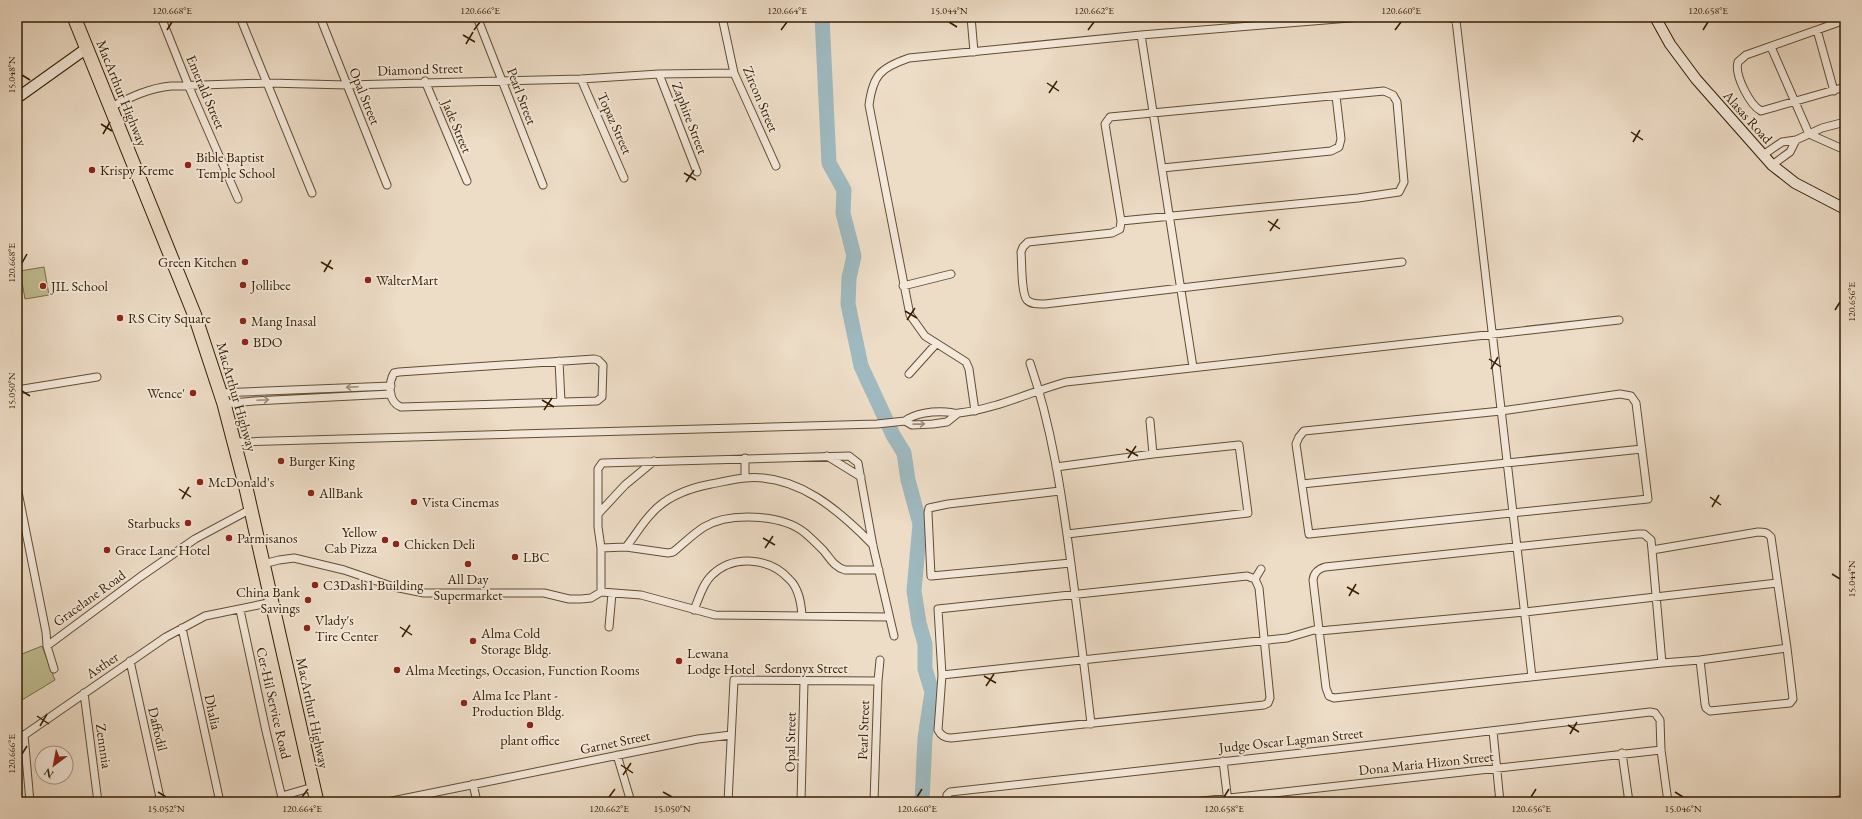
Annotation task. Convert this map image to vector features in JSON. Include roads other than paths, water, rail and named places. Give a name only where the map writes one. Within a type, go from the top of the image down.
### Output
[{"type":"highway","name":"MacArthur Highway","points":[[74,17],[195,316],[222,399],[251,509],[273,602],[317,802]]},
{"type":"street","name":"Emerald Street","points":[[161,17],[189,87],[238,199]]},
{"type":"street","points":[[240,17],[312,193]]},
{"type":"street","name":"Opal Street","points":[[320,17],[387,185]]},
{"type":"street","name":"Pearl Street","points":[[477,17],[543,185]]},
{"type":"street","name":"Zircon Street","points":[[722,17],[734,73],[776,166]]},
{"type":"street","points":[[971,17],[974,52]]},
{"type":"street","points":[[976,411],[969,369],[966,362],[925,336],[910,315],[903,286],[869,105],[871,91],[878,74],[892,64],[909,58],[1362,17]]},
{"type":"street","points":[[1448,17],[1459,18],[1516,547],[1532,677]]},
{"type":"street","name":"Alasas Road","points":[[1654,17],[1670,44],[1696,79],[1772,165],[1795,183],[1845,209]]},
{"type":"street","points":[[1845,20],[1746,55],[1738,62],[1736,68],[1738,75],[1756,109],[1761,112],[1845,87]]},
{"type":"street","points":[[1816,30],[1834,91]]},
{"type":"street","points":[[1141,36],[1193,367]]},
{"type":"street","points":[[1771,47],[1794,103],[1809,134],[1845,150]]},
{"type":"street","points":[[17,98],[87,48]]},
{"type":"street","name":"Diamond Street","points":[[111,106],[158,88],[268,83],[347,85],[581,79],[659,74],[734,73]]},
{"type":"street","name":"Zaphire Street","points":[[659,74],[697,172]]},
{"type":"street","name":"Topaz Street","points":[[581,79],[624,178]]},
{"type":"street","name":"Jade Street","points":[[425,82],[467,181]]},
{"type":"street","points":[[1121,221],[1358,198],[1399,192],[1404,182],[1396,98],[1384,91],[1110,117],[1105,123],[1121,221],[1122,226],[1117,232],[1028,242],[1025,244],[1021,252],[1024,295],[1026,299],[1037,304],[1045,304],[1402,262]]},
{"type":"street","points":[[1162,168],[1331,152],[1339,147],[1341,139],[1336,96]]},
{"type":"street","points":[[1763,155],[1782,142],[1796,140],[1822,128],[1845,122]]},
{"type":"street","points":[[1772,165],[1790,152],[1796,140]]},
{"type":"street","points":[[903,286],[951,274]]},
{"type":"street","points":[[234,442],[877,424],[905,421],[912,415],[947,412],[956,414],[976,411],[1005,403],[1039,390],[1066,382],[1619,320]]},
{"type":"street","points":[[910,374],[936,344]]},
{"type":"street","points":[[594,359],[598,360],[603,365],[601,399],[597,401],[400,407],[395,405],[392,400],[391,390],[391,378],[394,373],[399,372],[594,359]]},
{"type":"street","points":[[560,361],[561,402]]},
{"type":"street","points":[[1030,362],[1039,390],[1060,490],[1084,660],[1091,724]]},
{"type":"street","points":[[17,390],[97,377]]},
{"type":"street","points":[[222,399],[391,390]]},
{"type":"street","points":[[222,399],[254,401],[391,390]]},
{"type":"street","points":[[1627,394],[1631,396],[1636,403],[1642,448],[1648,498],[1309,534],[1296,444],[1304,431],[1501,411],[1627,394]]},
{"type":"street","points":[[905,421],[912,425],[940,423],[947,422],[956,414]]},
{"type":"street","points":[[1150,421],[1153,454]]},
{"type":"street","points":[[1056,467],[1153,454],[1239,445],[1248,513],[1067,534]]},
{"type":"street","points":[[1302,484],[1642,448]]},
{"type":"street","points":[[827,456],[861,477]]},
{"type":"street","points":[[601,592],[598,469],[602,464],[745,458],[849,456],[855,459],[858,463],[873,546],[888,617],[894,636]]},
{"type":"street","points":[[745,458],[745,478]]},
{"type":"street","points":[[598,514],[625,485],[654,461]]},
{"type":"street","points":[[626,547],[652,512],[680,493],[699,487],[745,478],[770,480],[796,486],[833,508],[849,520],[873,546]]},
{"type":"street","points":[[17,487],[20,527],[46,632],[46,646]]},
{"type":"street","points":[[1060,490],[941,505],[929,508],[931,576],[1071,563]]},
{"type":"street","name":"Gracelane Road","points":[[54,669],[46,646],[140,577],[196,539],[251,509]]},
{"type":"street","points":[[601,548],[626,547],[668,553],[705,526],[751,516],[768,518],[803,531],[823,550],[839,569],[879,570]]},
{"type":"street","points":[[1652,550],[1764,532],[1771,536],[1793,699],[1790,703],[1710,711],[1706,708],[1700,660]]},
{"type":"street","points":[[1662,663],[1651,540],[1644,534],[1319,569],[1314,575],[1313,580],[1327,693],[1329,696],[1334,698],[1700,660],[1787,648]]},
{"type":"street","points":[[263,564],[279,560],[300,559],[344,570],[394,587],[424,593],[544,592],[568,599],[581,599],[591,598],[601,592],[641,595],[715,615],[888,617]]},
{"type":"street","points":[[694,610],[703,588],[712,575],[734,563],[753,560],[764,562],[776,567],[790,579],[799,596],[802,615]]},
{"type":"street","points":[[1255,579],[1261,569]]},
{"type":"street","points":[[1247,576],[1255,579],[1259,588],[1270,698],[1268,703],[1264,705],[1091,724],[945,738],[938,730],[942,675],[938,609],[1075,595],[1247,576]]},
{"type":"street","points":[[942,675],[1287,638],[1314,630],[1319,631],[1525,612],[1778,583]]},
{"type":"street","points":[[609,627],[612,593]]},
{"type":"street","name":"Asther","points":[[17,740],[130,661],[182,628],[205,616],[273,602]]},
{"type":"street","name":"Cer-Hil Service Road","points":[[240,610],[266,731],[283,799]]},
{"type":"street","name":"Dhalia","points":[[182,628],[220,802]]},
{"type":"street","name":"Pearl Street","points":[[874,802],[880,660]]},
{"type":"street","name":"Daffodil","points":[[130,661],[161,802]]},
{"type":"street","name":"Serdonyx Street","points":[[731,735],[734,680],[804,682],[878,681]]},
{"type":"street","name":"Opal Street","points":[[802,802],[804,682]]},
{"type":"street","name":"Zennnia","points":[[84,693],[98,802]]},
{"type":"street","name":"Judge Oscar Lagman Street","points":[[946,799],[950,792],[1653,712],[1658,715],[1660,720],[1661,750]]},
{"type":"street","points":[[1493,731],[1500,802]]},
{"type":"street","points":[[24,735],[30,802]]},
{"type":"street","points":[[728,802],[731,735]]},
{"type":"street","name":"Garnet Street","points":[[387,802],[698,739],[731,735]]},
{"type":"street","points":[[1661,750],[1668,802]]},
{"type":"street","name":"Dona Maria Hizon Street","points":[[1193,802],[1228,800],[1622,753],[1661,750]]},
{"type":"street","points":[[1622,753],[1629,802]]},
{"type":"street","points":[[618,755],[631,802]]},
{"type":"street","points":[[1224,761],[1228,800]]},
{"type":"street","points":[[473,784],[477,802]]},
{"type":"street","points":[[283,799],[313,787]]},
{"type":"street","points":[[1830,802],[1845,800]]},
{"type":"waterway","points":[[822,17],[829,163],[844,190],[843,213],[854,256],[849,278],[848,304],[861,366],[893,435],[904,453],[908,480],[920,524],[914,591],[919,623],[925,644],[925,669],[932,692],[925,738],[922,802]]},
{"type":"place","name":"Bible Baptist Temple School","points":[[188,165]]},
{"type":"place","name":"Krispy Kreme","points":[[92,170]]},
{"type":"place","name":"Green Kitchen","points":[[245,262]]},
{"type":"place","name":"WalterMart","points":[[368,280]]},
{"type":"place","name":"Jollibee","points":[[243,285]]},
{"type":"place","name":"JIL School","points":[[43,286]]},
{"type":"place","name":"RS City Square","points":[[120,318]]},
{"type":"place","name":"Mang Inasal","points":[[243,321]]},
{"type":"place","name":"BDO","points":[[245,342]]},
{"type":"place","name":"Wence'","points":[[193,393]]},
{"type":"place","name":"Burger King","points":[[281,461]]},
{"type":"place","name":"McDonald's","points":[[200,482]]},
{"type":"place","name":"AllBank","points":[[311,493]]},
{"type":"place","name":"Vista Cinemas","points":[[414,502]]},
{"type":"place","name":"Starbucks","points":[[188,523]]},
{"type":"place","name":"Parmisanos","points":[[229,538]]},
{"type":"place","name":"Yellow Cab Pizza","points":[[385,540]]},
{"type":"place","name":"Chicken Deli","points":[[396,544]]},
{"type":"place","name":"Grace Lane Hotel","points":[[107,550]]},
{"type":"place","name":"LBC","points":[[515,557]]},
{"type":"place","name":"All Day Supermarket","points":[[468,564]]},
{"type":"place","name":"C3Dash1 Building","points":[[315,585]]},
{"type":"place","name":"China Bank Savings","points":[[308,600]]},
{"type":"place","name":"Vlady's Tire Center","points":[[307,628]]},
{"type":"place","name":"Alma Cold Storage Bldg.","points":[[473,641]]},
{"type":"place","name":"Lewana Lodge Hotel","points":[[679,661]]},
{"type":"place","name":"Alma Meetings, Occasion, Function Rooms","points":[[397,670]]},
{"type":"place","name":"Alma Ice Plant - Production Bldg.","points":[[464,703]]},
{"type":"place","name":"plant office","points":[[530,725]]}]
